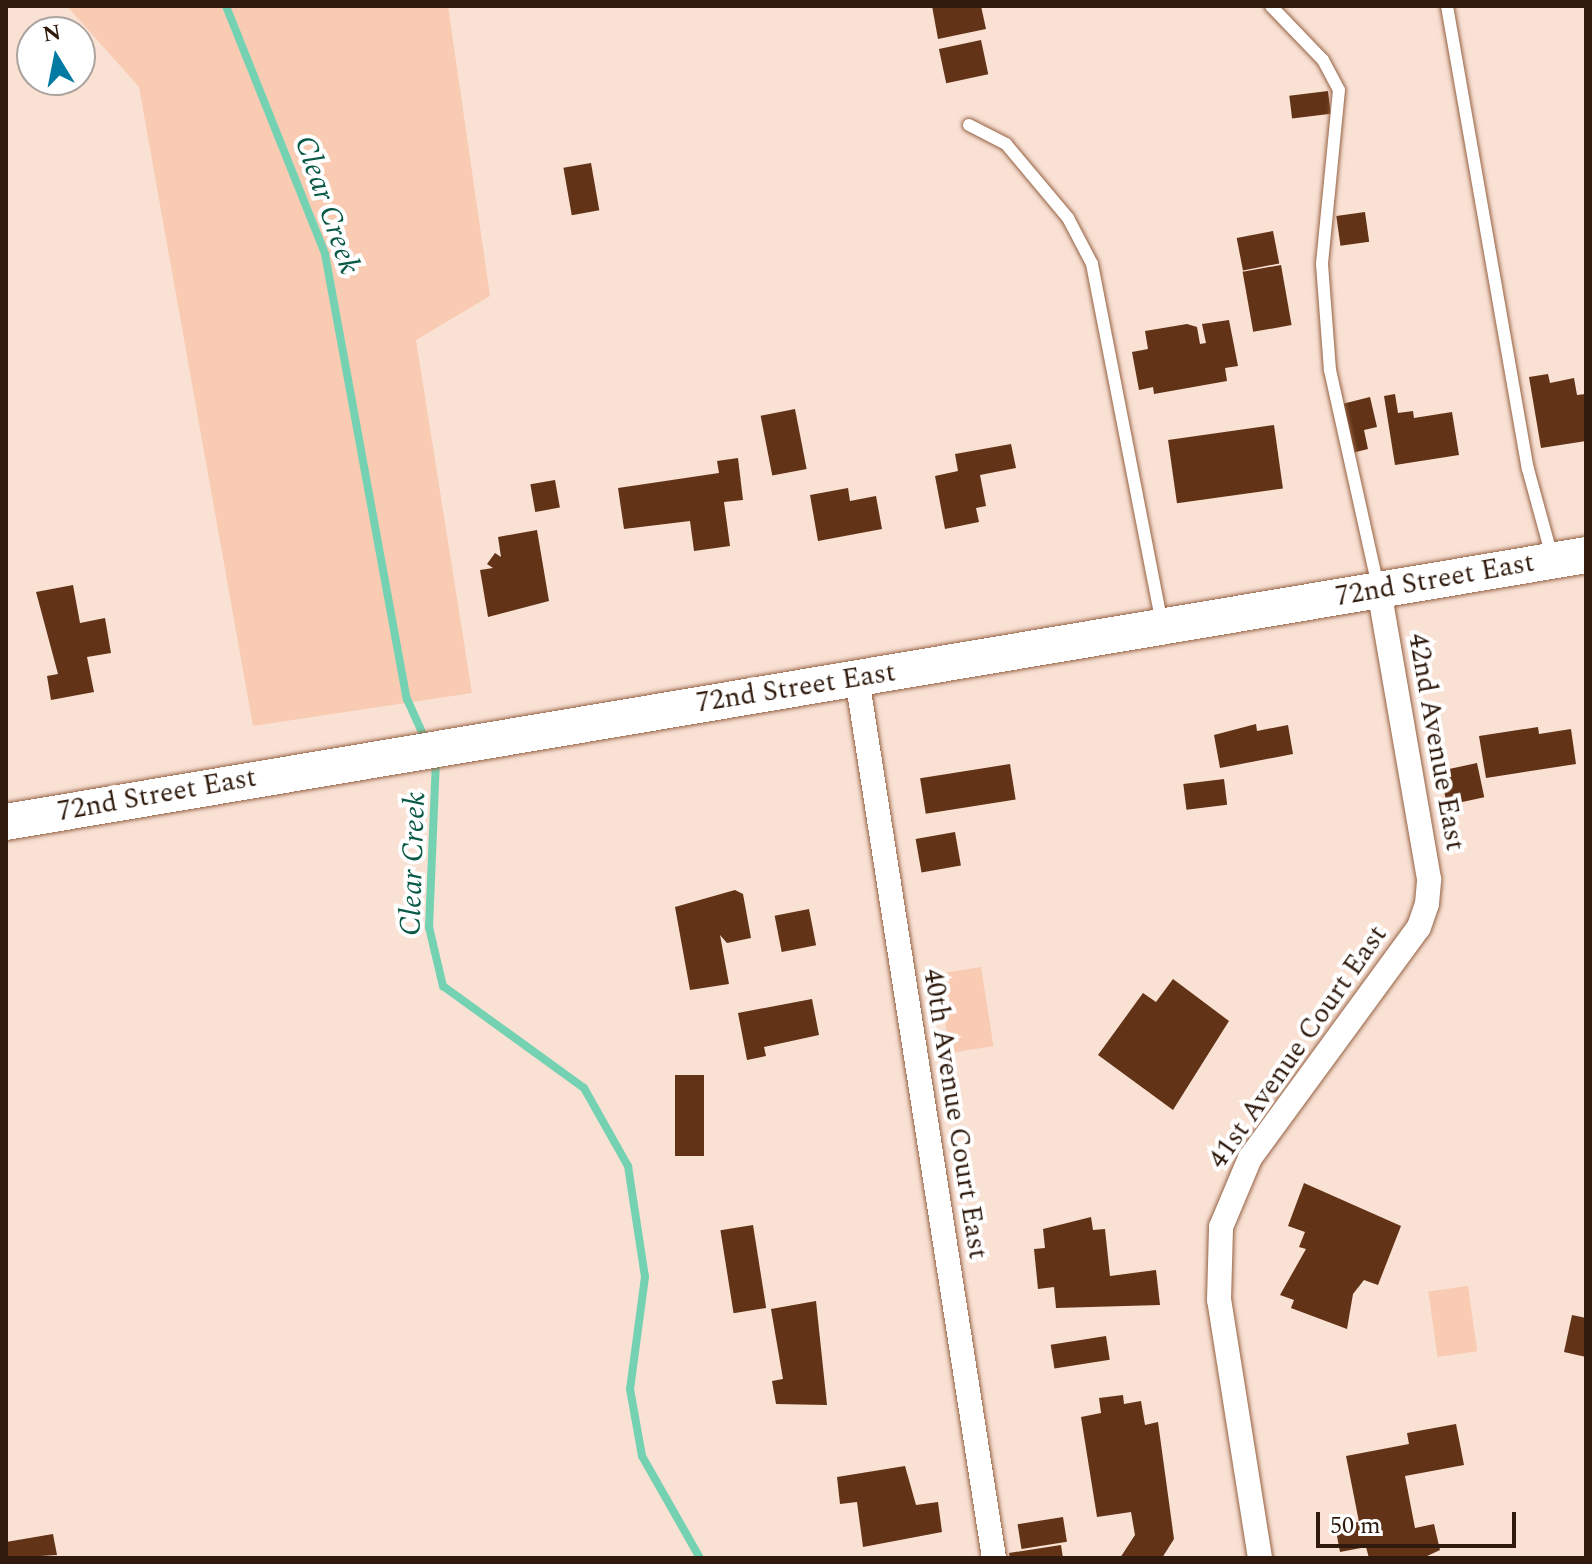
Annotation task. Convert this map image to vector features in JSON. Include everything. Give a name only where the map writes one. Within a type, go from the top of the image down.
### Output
[{"type":"main road","name":"72nd Street East","points":[[6,822],[482,738],[857,678],[1569,557]]},
{"type":"street","name":"42nd Avenue East","points":[[1379,590],[1429,879],[1427,904]]},
{"type":"street","name":"40th Avenue Court East","points":[[857,678],[994,1558]]},
{"type":"street","name":"41st Avenue Court East","points":[[1260,1558],[1219,1300],[1221,1227],[1250,1158],[1419,927],[1427,904]]},
{"type":"lane","points":[[1271,6],[1323,60],[1339,90],[1322,264],[1330,370],[1379,590]]},
{"type":"lane","points":[[1447,6],[1528,469],[1569,557]]},
{"type":"lane","points":[[969,125],[1006,144],[1068,218],[1092,264],[1162,626]]},
{"type":"shaded area","points":[[67,6],[448,6],[490,296],[416,340],[472,693],[253,726],[139,87],[96,39],[96,16],[76,16]]},
{"type":"shaded area","points":[[981,967],[994,1046],[950,1053],[938,974]]},
{"type":"shaded area","points":[[1468,1286],[1477,1351],[1438,1357],[1428,1292]]},
{"type":"building","points":[[932,6],[981,6],[986,29],[938,39]]},
{"type":"building","points":[[981,40],[988,74],[946,83],[939,49]]},
{"type":"building","points":[[1328,91],[1331,114],[1292,119],[1289,96]]},
{"type":"building","points":[[591,163],[599,210],[572,215],[563,168]]},
{"type":"building","points":[[1365,212],[1369,242],[1340,246],[1336,216]]},
{"type":"building","points":[[1273,231],[1279,263],[1243,270],[1237,238]]},
{"type":"building","points":[[1281,265],[1292,325],[1253,332],[1243,272]]},
{"type":"building","points":[[1229,320],[1238,366],[1225,368],[1227,381],[1154,394],[1153,387],[1139,390],[1132,352],[1148,349],[1145,331],[1187,324],[1197,327],[1200,344],[1206,343],[1202,324]]},
{"type":"building","points":[[1548,374],[1550,383],[1574,378],[1577,395],[1586,394],[1586,441],[1541,448],[1529,377]]},
{"type":"building","points":[[1395,394],[1398,413],[1413,411],[1414,418],[1452,412],[1459,455],[1395,465],[1384,396]]},
{"type":"building","points":[[1370,397],[1377,427],[1364,430],[1368,449],[1352,453],[1342,404]]},
{"type":"building","points":[[795,409],[807,469],[772,476],[761,416]]},
{"type":"building","points":[[1274,425],[1283,488],[1177,503],[1168,440]]},
{"type":"building","points":[[1011,444],[1016,468],[980,475],[986,506],[976,508],[979,522],[945,529],[935,476],[958,471],[955,454]]},
{"type":"building","points":[[738,458],[743,500],[724,502],[730,546],[694,551],[690,521],[624,529],[618,488],[719,473],[717,461]]},
{"type":"building","points":[[555,480],[560,508],[535,512],[530,484]]},
{"type":"building","points":[[848,488],[850,501],[876,496],[882,529],[818,541],[810,495]]},
{"type":"building","points":[[537,530],[549,601],[488,617],[480,570],[493,568],[487,564],[495,553],[501,557],[498,537]]},
{"type":"building","points":[[73,585],[80,623],[105,618],[111,653],[87,657],[94,692],[51,700],[47,676],[58,674],[36,592]]},
{"type":"building","points":[[1256,724],[1257,731],[1288,725],[1293,754],[1220,768],[1214,735]]},
{"type":"building","points":[[1538,727],[1539,734],[1571,729],[1576,764],[1486,778],[1479,736]]},
{"type":"building","points":[[1477,763],[1484,797],[1447,805],[1440,771]]},
{"type":"building","points":[[1010,764],[1016,800],[926,814],[920,778]]},
{"type":"building","points":[[1224,779],[1227,805],[1186,810],[1183,784]]},
{"type":"building","points":[[955,832],[961,865],[922,872],[916,839]]},
{"type":"building","points":[[735,890],[743,894],[751,938],[727,943],[720,935],[729,984],[690,990],[675,907]]},
{"type":"building","points":[[809,909],[816,945],[782,952],[775,916]]},
{"type":"building","points":[[1173,979],[1229,1021],[1173,1110],[1098,1055],[1143,993],[1156,1002]]},
{"type":"building","points":[[812,999],[819,1035],[764,1047],[766,1056],[747,1060],[738,1013]]},
{"type":"building","points":[[675,1075],[704,1075],[704,1156],[675,1156]]},
{"type":"building","points":[[1304,1183],[1401,1226],[1378,1285],[1364,1280],[1353,1294],[1347,1329],[1291,1308],[1294,1300],[1280,1295],[1306,1249],[1299,1247],[1305,1232],[1288,1226]]},
{"type":"building","points":[[1091,1217],[1093,1230],[1105,1229],[1110,1276],[1156,1270],[1160,1305],[1056,1308],[1054,1287],[1038,1289],[1034,1249],[1045,1248],[1043,1229]]},
{"type":"building","points":[[753,1225],[766,1308],[734,1313],[720,1230]]},
{"type":"building","points":[[816,1301],[827,1405],[776,1404],[772,1381],[783,1379],[771,1309]]},
{"type":"building","points":[[1572,1315],[1586,1318],[1586,1357],[1564,1352]]},
{"type":"building","points":[[1106,1336],[1110,1360],[1054,1368],[1051,1345]]},
{"type":"building","points":[[1123,1395],[1124,1404],[1141,1401],[1145,1425],[1158,1422],[1174,1539],[1162,1558],[1120,1558],[1135,1535],[1131,1512],[1097,1517],[1081,1417],[1101,1413],[1099,1398]]},
{"type":"building","points":[[1456,1424],[1464,1465],[1405,1476],[1415,1528],[1434,1524],[1440,1550],[1423,1558],[1369,1558],[1366,1547],[1340,1552],[1335,1526],[1359,1522],[1346,1456],[1409,1444],[1407,1433]]},
{"type":"building","points":[[905,1466],[916,1505],[938,1502],[942,1532],[863,1547],[857,1502],[840,1504],[837,1477]]},
{"type":"building","points":[[1063,1517],[1067,1542],[1021,1549],[1018,1524]]},
{"type":"building","points":[[53,1534],[57,1555],[6,1558],[6,1542]]},
{"type":"building","points":[[1061,1545],[1063,1558],[1010,1558],[1009,1553]]},
{"type":"waterway","name":"Clear Creek","points":[[226,6],[325,254],[407,699],[426,741]]},
{"type":"waterway","name":"Clear Creek","points":[[436,760],[429,927],[443,986],[584,1088],[628,1166],[645,1277],[630,1389],[642,1456],[700,1558]]}]
